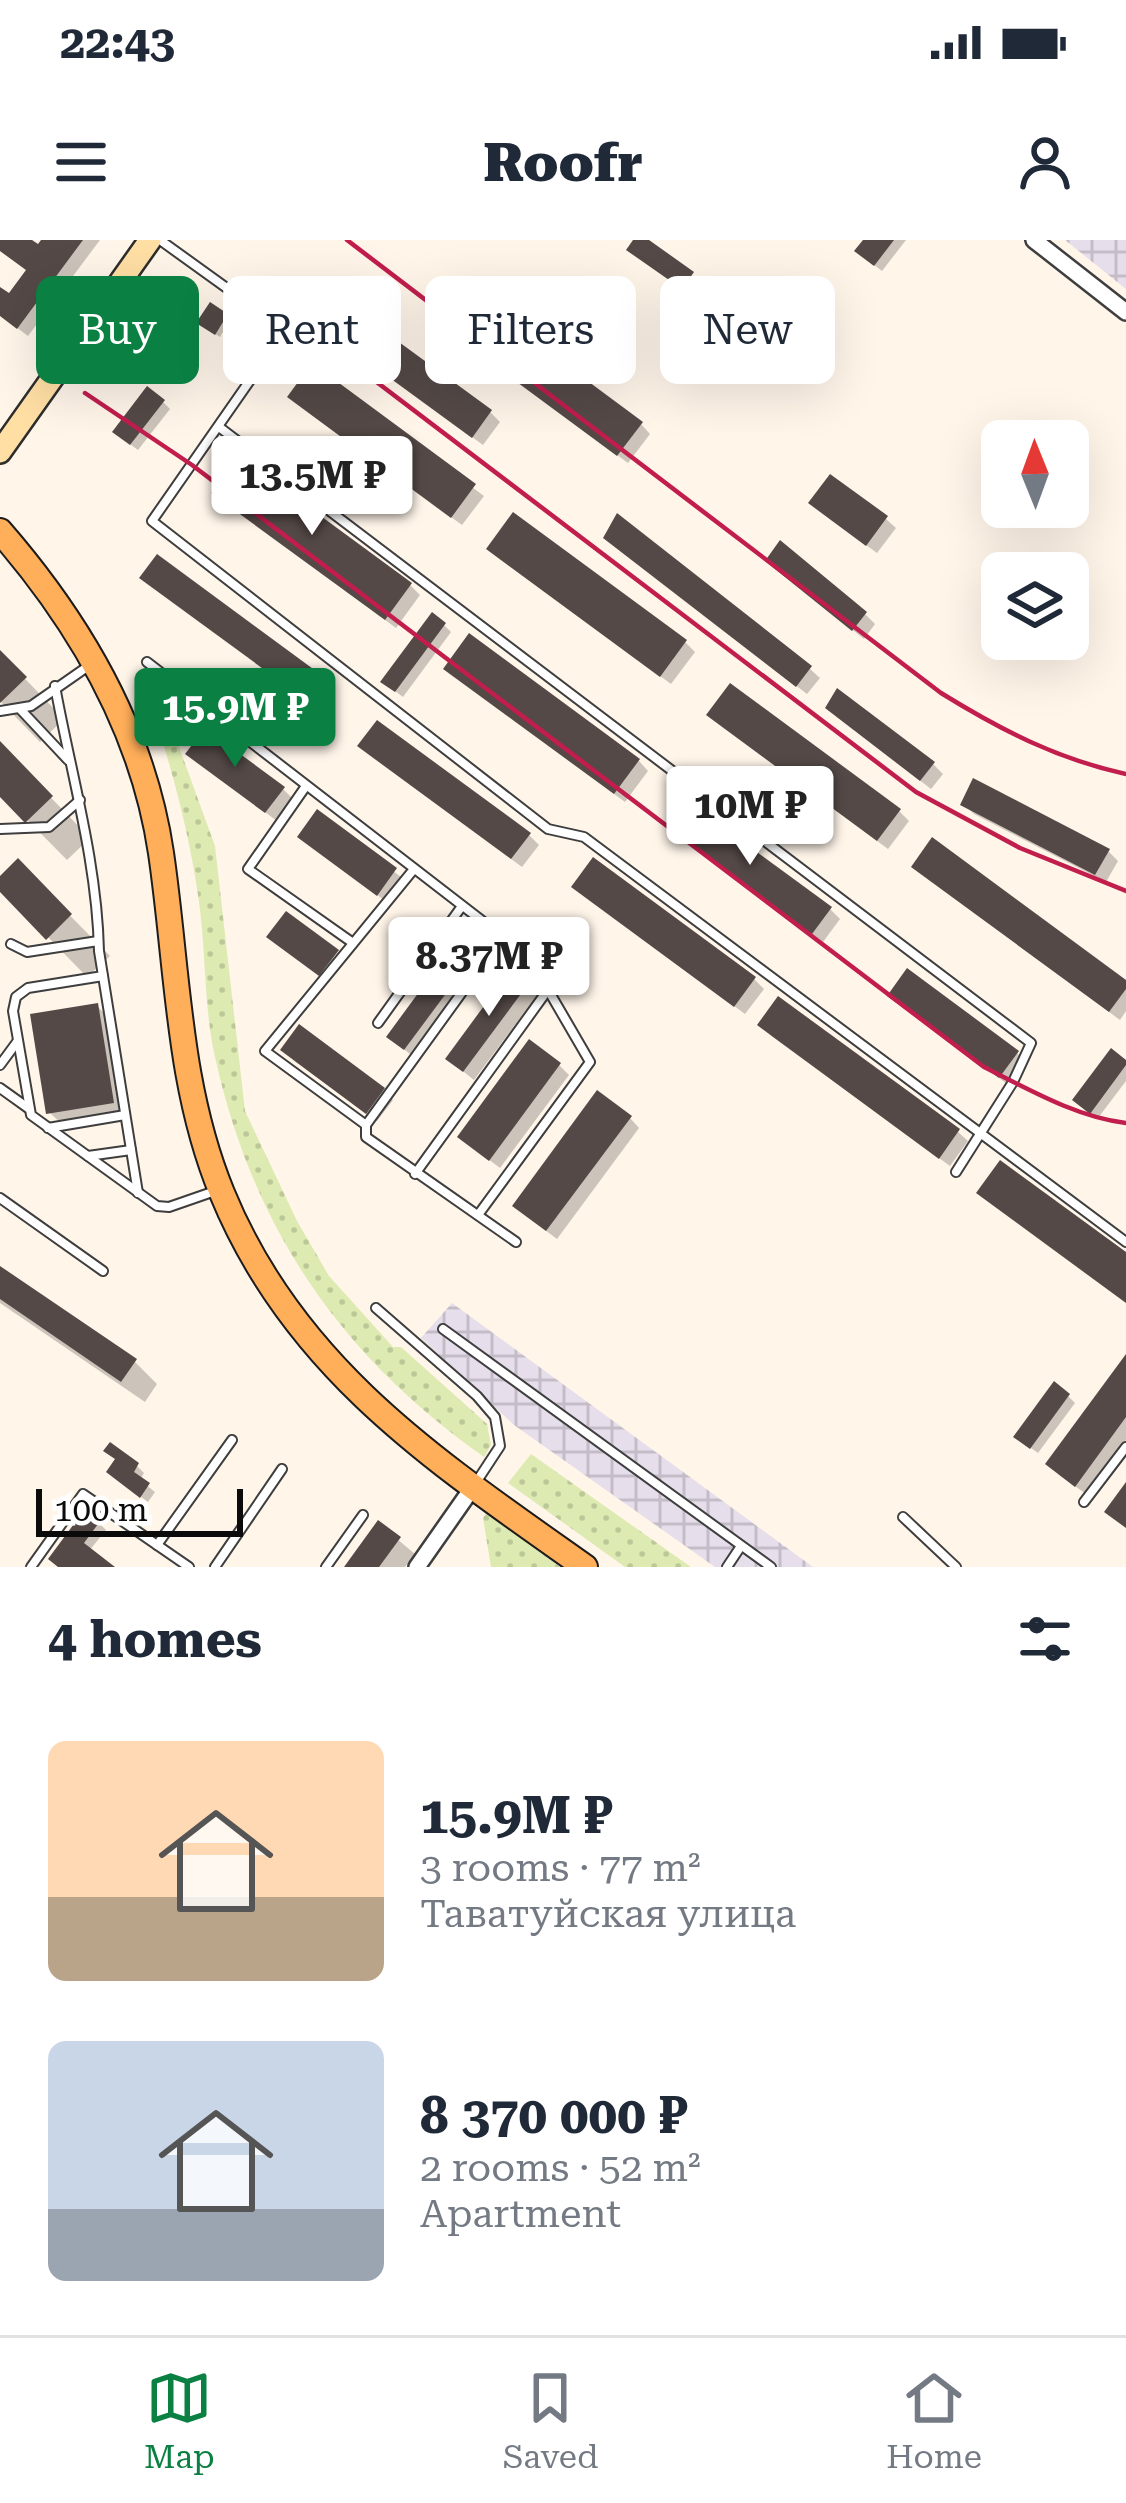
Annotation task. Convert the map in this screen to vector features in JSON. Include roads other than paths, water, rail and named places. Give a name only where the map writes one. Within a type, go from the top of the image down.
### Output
[{"type":"main road","points":[[0,452],[150,240]]},
{"type":"main road","points":[[0,531],[68,618],[94,662],[146,779],[161,850],[185,1068],[198,1126],[220,1189],[256,1262],[299,1327],[410,1441],[585,1567]]},
{"type":"street","points":[[1034,240],[1126,311]]},
{"type":"street","points":[[417,1567],[473,1487]]},
{"type":"lane","points":[[160,240],[285,330],[152,521],[548,829],[584,837],[1126,1242]]},
{"type":"lane","points":[[219,428],[1031,1043],[1013,1082],[956,1172]]},
{"type":"lane","points":[[0,711],[34,704],[94,662]]},
{"type":"lane","points":[[147,662],[529,957],[590,1062],[478,1215]]},
{"type":"lane","points":[[55,686],[80,800],[138,1193]]},
{"type":"lane","points":[[20,709],[70,761]]},
{"type":"lane","points":[[306,786],[248,869],[353,943]]},
{"type":"lane","points":[[0,829],[49,827],[80,800]]},
{"type":"lane","points":[[366,1125],[265,1051],[414,869]]},
{"type":"lane","points":[[378,1023],[462,906]]},
{"type":"lane","points":[[502,937],[366,1125],[366,1137],[516,1242]]},
{"type":"lane","points":[[11,944],[26,952],[98,941]]},
{"type":"lane","points":[[28,1108],[13,1003],[21,992],[103,976]]},
{"type":"lane","points":[[415,1174],[547,991]]},
{"type":"lane","points":[[0,1065],[18,1040]]},
{"type":"lane","points":[[0,1088],[47,1128],[165,1208],[220,1189]]},
{"type":"lane","points":[[47,1128],[125,1115]]},
{"type":"lane","points":[[87,1156],[131,1150]]},
{"type":"lane","points":[[0,1198],[103,1271]]},
{"type":"lane","points":[[376,1308],[477,1396],[494,1418],[500,1446],[473,1487]]},
{"type":"lane","points":[[443,1328],[771,1567]]},
{"type":"lane","points":[[157,1545],[232,1440]]},
{"type":"lane","points":[[1084,1502],[1126,1448]]},
{"type":"lane","points":[[215,1567],[282,1469]]},
{"type":"lane","points":[[31,1567],[83,1494],[189,1567]]},
{"type":"lane","points":[[326,1567],[363,1515]]},
{"type":"lane","points":[[903,1517],[956,1567]]},
{"type":"lane","points":[[727,1567],[742,1546]]},
{"type":"railway","points":[[347,240],[941,693],[1030,742],[1126,774]]},
{"type":"railway","points":[[379,384],[916,792],[1020,848],[1126,891]]},
{"type":"railway","points":[[85,393],[192,465],[984,1067],[1071,1108],[1126,1123]]}]
